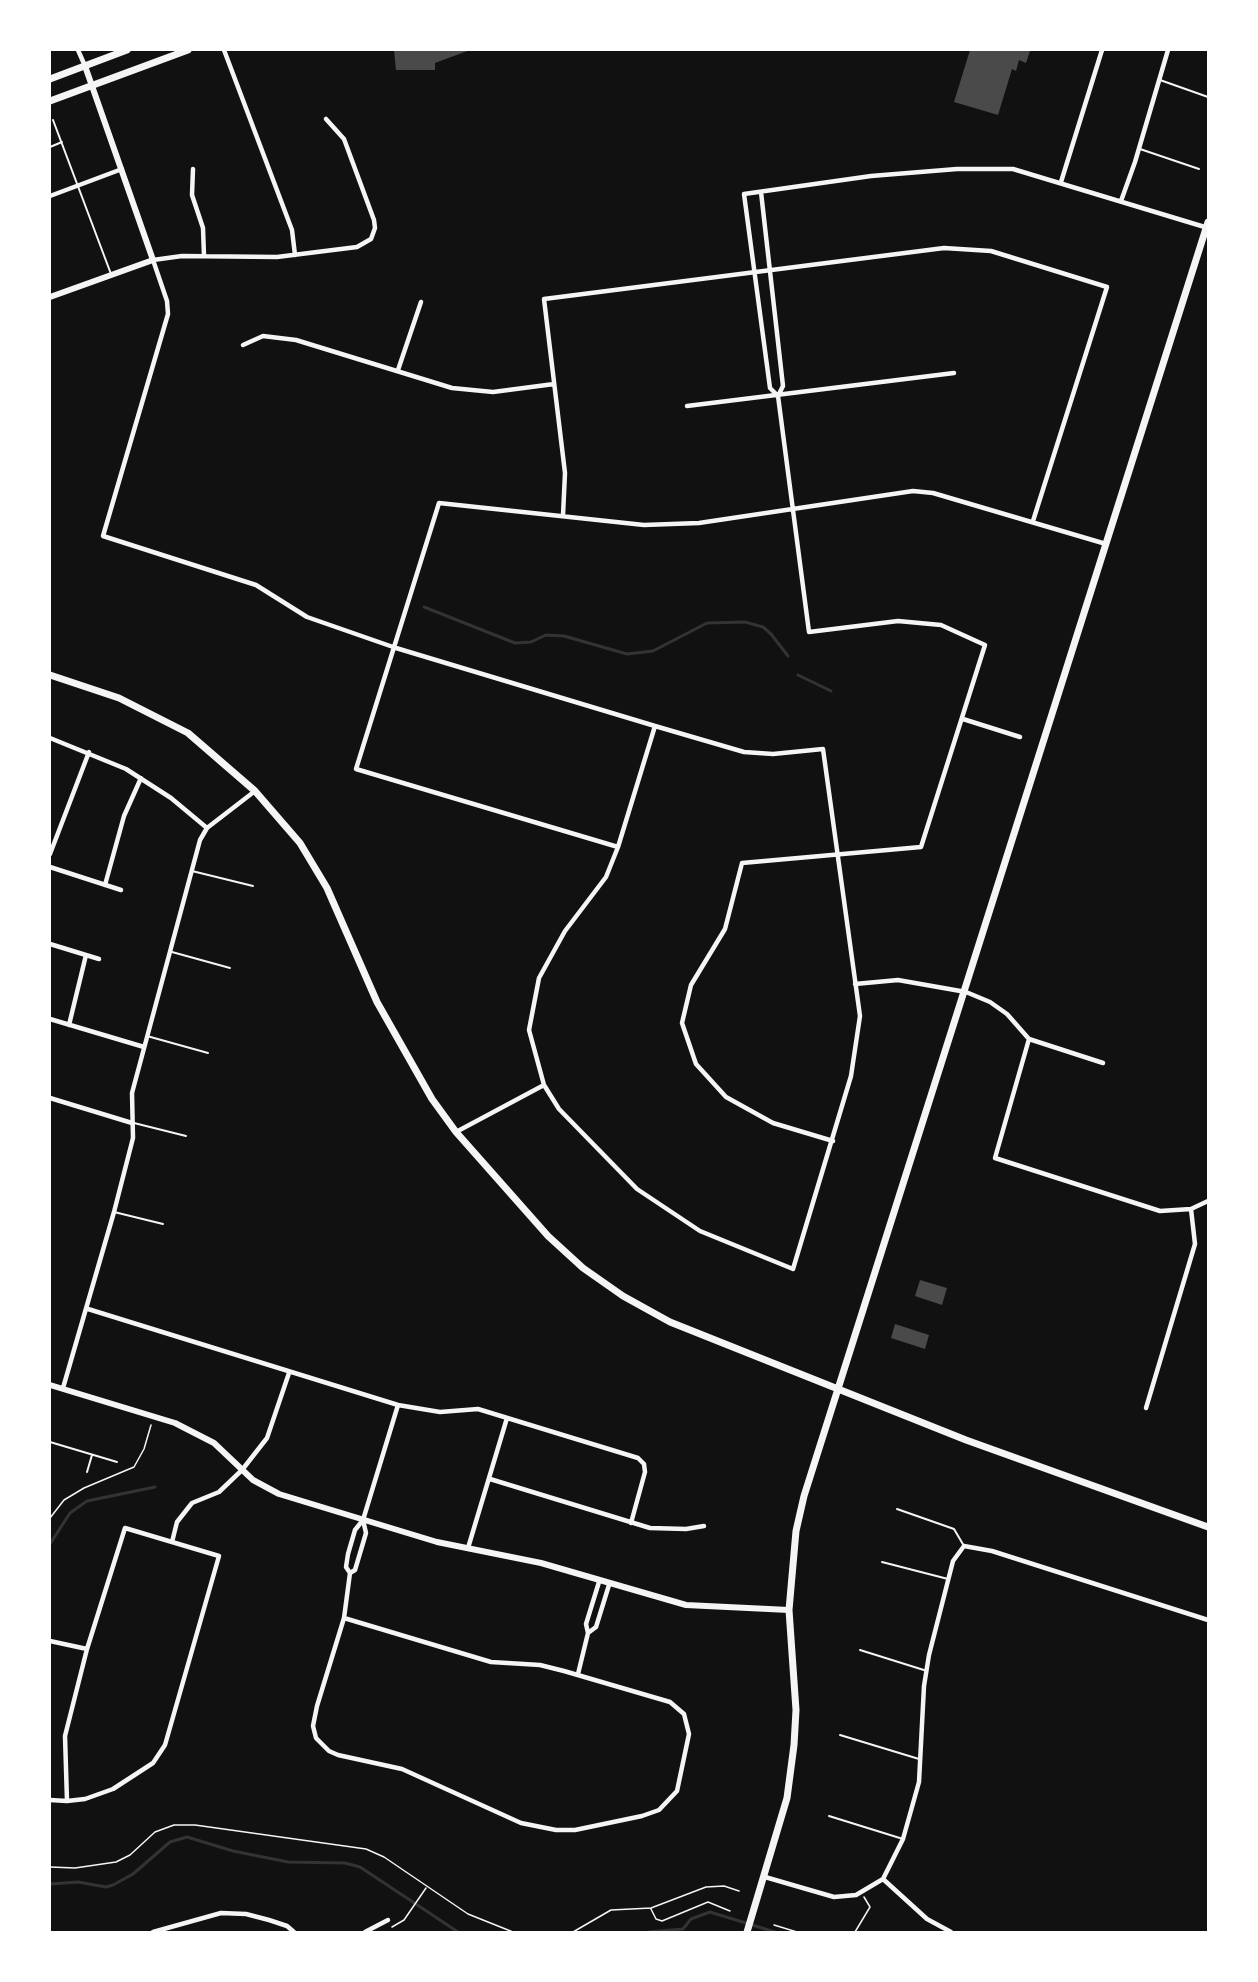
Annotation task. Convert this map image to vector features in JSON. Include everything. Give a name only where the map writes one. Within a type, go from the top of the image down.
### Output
[{"type":"main road","points":[[50,79],[127,50]]},
{"type":"main road","points":[[50,101],[188,50]]},
{"type":"main road","points":[[747,1932],[787,1798],[796,1710],[789,1610],[796,1531],[814,1460],[966,992],[1208,226]]},
{"type":"main road","points":[[50,675],[119,698],[188,733],[255,790],[300,843],[327,888],[377,1002],[432,1099],[456,1132],[548,1236],[583,1268],[623,1296],[670,1322],[1059,1476],[1209,1527]]},
{"type":"street","points":[[78,50],[122,169],[167,301],[168,314],[103,536],[256,585],[307,617],[396,648],[655,726],[744,752],[773,754],[824,749],[860,1016],[851,1076],[793,1269],[700,1231],[637,1189],[559,1109],[544,1085],[529,1030],[539,978],[565,931],[606,877],[618,847],[655,726]]},
{"type":"street","points":[[224,50],[292,230],[296,255]]},
{"type":"street","points":[[1061,182],[1102,50]]},
{"type":"street","points":[[1121,201],[1140,149],[1168,50]]},
{"type":"street","points":[[50,297],[153,260],[204,256],[296,255],[357,247],[371,239],[375,228],[374,220],[344,139],[337,127],[326,119]]},
{"type":"street","points":[[50,196],[122,169]]},
{"type":"street","points":[[193,169],[192,195],[203,228],[204,256]]},
{"type":"street","points":[[778,396],[770,388],[744,194],[871,176],[957,169],[1013,169],[1208,226]]},
{"type":"street","points":[[760,192],[783,386],[778,396],[809,632],[898,621],[941,625],[985,645],[921,847],[742,863],[725,929],[691,985],[682,1023],[696,1064],[726,1096],[773,1123],[833,1140]]},
{"type":"street","points":[[562,515],[565,473],[544,299],[944,248],[991,251],[1107,287],[1033,521]]},
{"type":"street","points":[[398,370],[421,302]]},
{"type":"street","points":[[243,345],[263,336],[296,340],[452,388],[492,392],[554,384]]},
{"type":"street","points":[[687,406],[954,373]]},
{"type":"street","points":[[618,847],[356,769],[396,648],[439,503],[644,525],[699,523],[913,491],[933,493],[1107,544]]},
{"type":"street","points":[[963,719],[1020,737]]},
{"type":"street","points":[[50,738],[89,752],[141,778],[171,798],[207,828]]},
{"type":"street","points":[[50,854],[89,752]]},
{"type":"street","points":[[105,885],[124,816],[141,778]]},
{"type":"street","points":[[63,1388],[88,1309],[133,1138],[132,1093],[191,870],[207,828],[255,790]]},
{"type":"street","points":[[50,867],[121,890]]},
{"type":"street","points":[[50,944],[99,959]]},
{"type":"street","points":[[69,1025],[86,955]]},
{"type":"street","points":[[855,984],[898,980],[966,992],[990,1002],[1007,1014],[1029,1039],[1103,1063]]},
{"type":"street","points":[[50,1019],[144,1047]]},
{"type":"street","points":[[1029,1039],[994,1158],[1160,1211],[1191,1209],[1209,1201]]},
{"type":"street","points":[[456,1132],[544,1085]]},
{"type":"street","points":[[50,1098],[132,1123]]},
{"type":"street","points":[[1146,1408],[1195,1244],[1191,1209]]},
{"type":"street","points":[[88,1309],[398,1405],[440,1412],[478,1409],[638,1458],[644,1464],[645,1472],[631,1523]]},
{"type":"street","points":[[172,1542],[177,1522],[192,1503],[219,1492],[242,1470],[267,1438],[289,1373]]},
{"type":"street","points":[[50,1385],[175,1423],[214,1443],[254,1480],[279,1494],[363,1520],[437,1542],[532,1561],[609,1585],[686,1605],[789,1610]]},
{"type":"street","points":[[344,1618],[491,1662],[540,1665],[670,1702],[682,1712],[688,1734],[681,1782],[671,1800],[659,1810],[642,1816],[575,1830],[556,1830],[520,1823],[402,1769],[329,1751],[316,1738],[313,1726],[344,1618],[350,1573],[346,1567],[348,1554],[355,1530],[363,1520],[398,1405]]},
{"type":"street","points":[[468,1548],[507,1418]]},
{"type":"street","points":[[490,1479],[650,1528],[674,1529],[704,1526]]},
{"type":"street","points":[[350,1573],[355,1570],[366,1533],[363,1520]]},
{"type":"street","points":[[50,1800],[67,1801],[85,1799],[113,1789],[140,1774],[153,1763],[165,1744],[219,1556],[125,1528],[87,1649],[65,1736],[67,1801]]},
{"type":"street","points":[[765,1877],[834,1897],[856,1895],[884,1879],[903,1839],[919,1782],[927,1671],[953,1561],[964,1546],[992,1551],[1209,1620]]},
{"type":"street","points":[[578,1674],[588,1633],[586,1624],[599,1582]]},
{"type":"street","points":[[588,1633],[596,1627],[609,1585]]},
{"type":"street","points":[[50,1641],[87,1649]]},
{"type":"street","points":[[884,1879],[927,1919],[951,1932]]},
{"type":"street","points":[[153,1932],[221,1913],[246,1914],[287,1926],[294,1932]]},
{"type":"street","points":[[364,1932],[388,1920]]},
{"type":"lane","points":[[1160,80],[1209,97]]},
{"type":"lane","points":[[53,120],[111,274]]},
{"type":"lane","points":[[50,147],[62,142]]},
{"type":"lane","points":[[1140,149],[1199,169]]},
{"type":"lane","points":[[191,870],[253,886]]},
{"type":"lane","points":[[170,951],[230,968]]},
{"type":"lane","points":[[147,1035],[208,1053]]},
{"type":"lane","points":[[132,1123],[186,1136]]},
{"type":"lane","points":[[114,1212],[163,1224]]},
{"type":"lane","points":[[50,1442],[117,1462]]},
{"type":"lane","points":[[87,1472],[92,1455]]},
{"type":"lane","points":[[897,1509],[954,1529],[964,1546]]},
{"type":"lane","points":[[882,1562],[948,1579]]},
{"type":"lane","points":[[860,1650],[927,1671]]},
{"type":"lane","points":[[840,1735],[921,1760]]},
{"type":"lane","points":[[830,1816],[903,1839]]},
{"type":"path","points":[[50,1518],[64,1500],[84,1488],[134,1467],[143,1452],[151,1424]]},
{"type":"path","points":[[50,1867],[75,1868],[116,1862],[130,1855],[155,1832],[184,1824],[366,1849],[384,1857],[426,1888],[468,1914],[513,1932]]},
{"type":"path","points":[[573,1932],[611,1910],[651,1908],[705,1887],[724,1886],[739,1891]]},
{"type":"path","points":[[388,1929],[404,1920],[426,1888]]},
{"type":"path","points":[[855,1932],[870,1907],[867,1901]]},
{"type":"path","points":[[651,1908],[656,1919],[662,1921],[667,1921],[708,1902],[730,1911]]},
{"type":"path","points":[[774,1925],[798,1932]]},
{"type":"building","points":[[394,50],[470,50],[435,63],[435,70],[396,70]]},
{"type":"building","points":[[970,50],[1030,51],[1026,63],[1019,60],[1016,71],[1012,69],[998,115],[954,102]]},
{"type":"building","points":[[920,1280],[947,1288],[942,1305],[915,1296]]},
{"type":"building","points":[[895,1324],[929,1335],[925,1349],[891,1338]]},
{"type":"waterway","points":[[424,607],[515,643],[531,642],[546,635],[564,636],[627,654],[653,651],[707,623],[745,622],[763,627],[788,656]]},
{"type":"waterway","points":[[798,675],[831,691]]},
{"type":"waterway","points":[[50,1544],[70,1513],[87,1501],[155,1487]]},
{"type":"waterway","points":[[50,1884],[78,1882],[106,1887],[113,1885],[133,1874],[170,1842],[187,1837],[233,1851],[288,1862],[345,1863],[360,1867],[458,1932]]},
{"type":"waterway","points":[[648,1932],[683,1929],[691,1919],[710,1912],[775,1932]]}]
